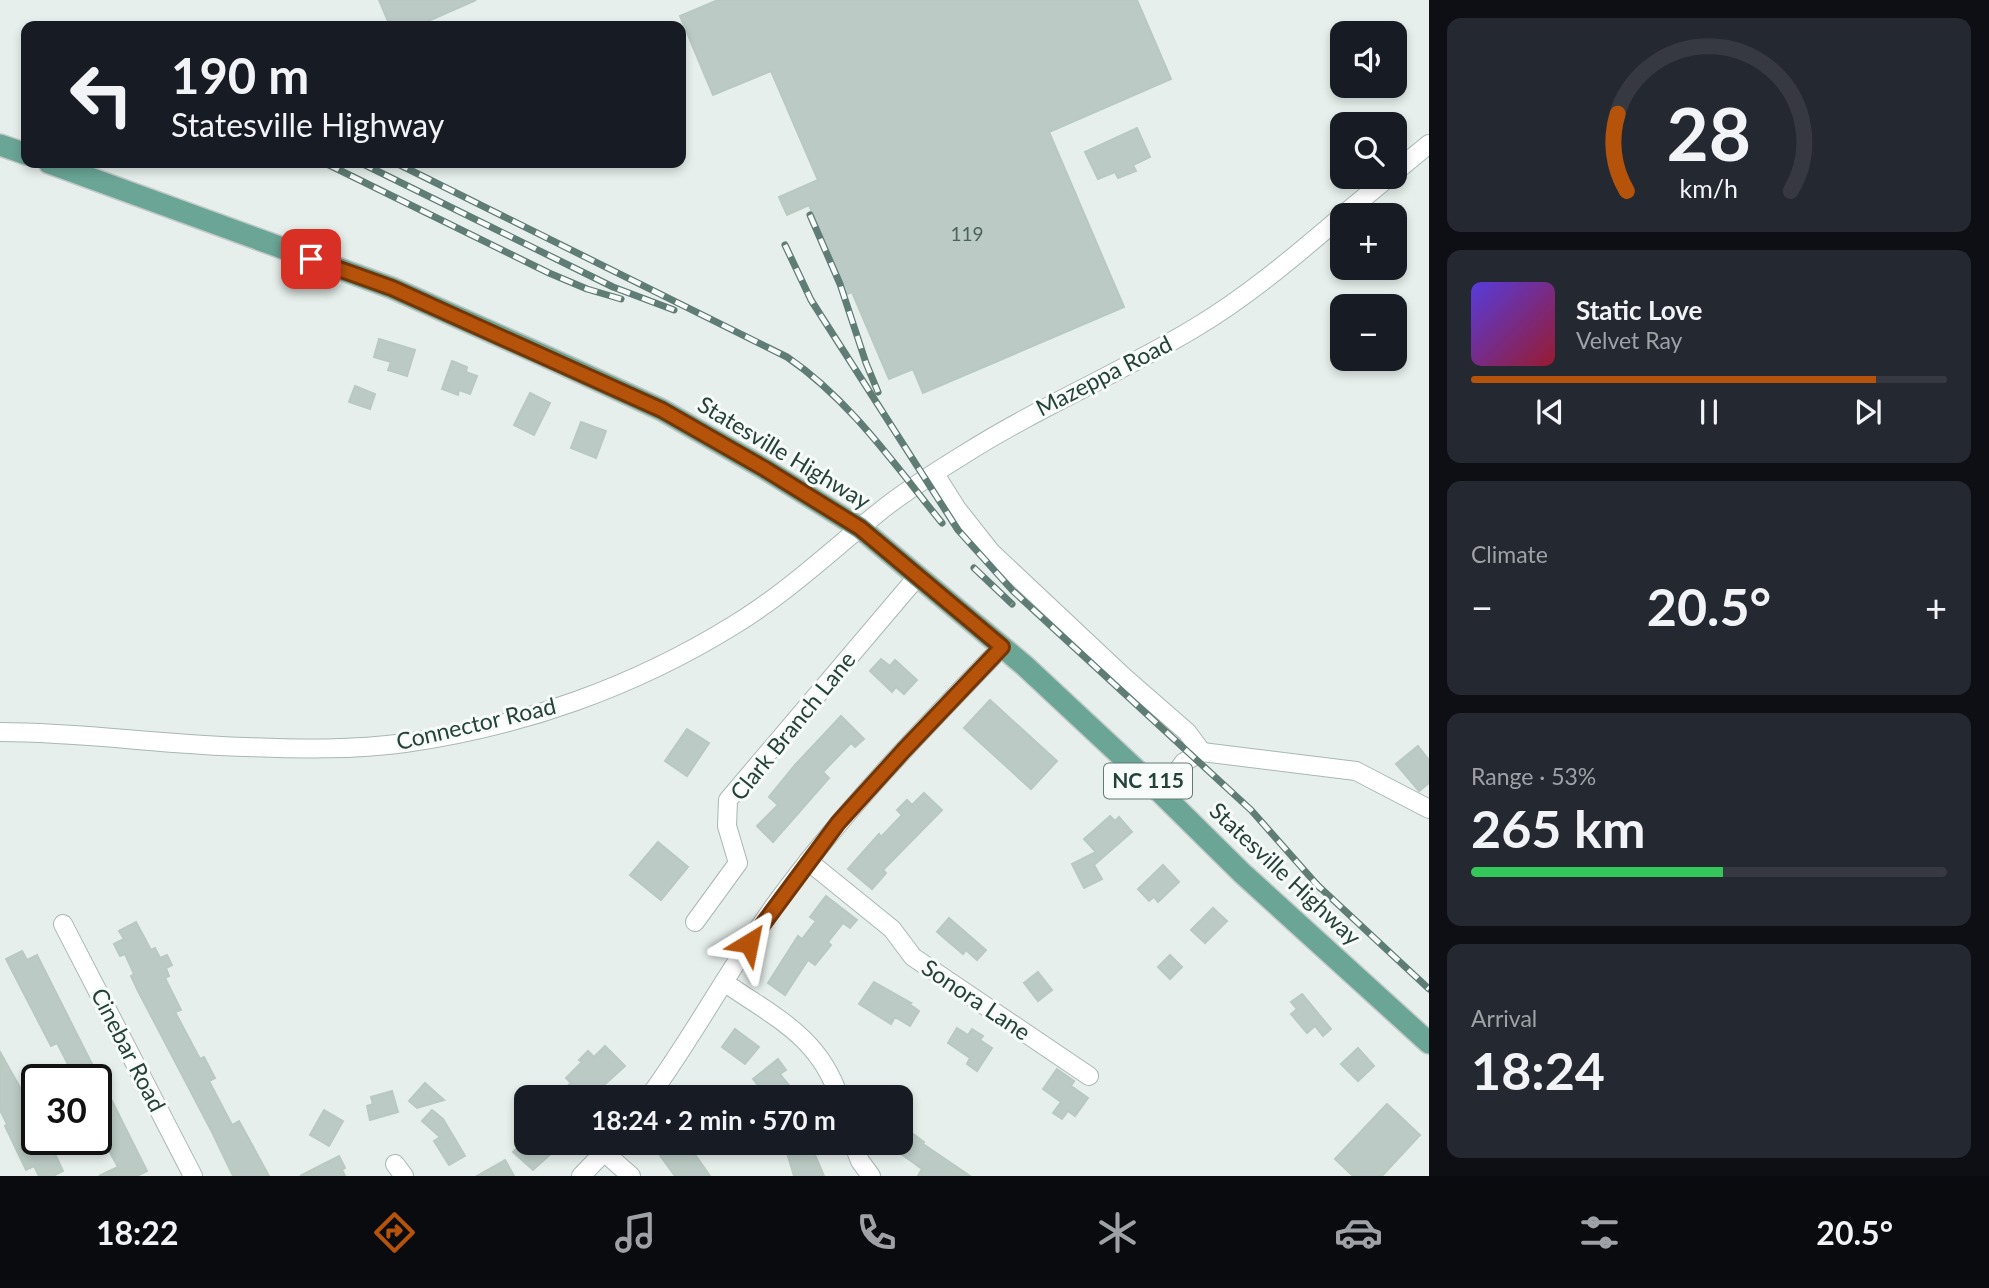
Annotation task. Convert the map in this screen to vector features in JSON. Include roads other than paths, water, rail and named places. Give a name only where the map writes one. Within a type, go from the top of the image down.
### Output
[{"type":"main road","points":[[0,145],[21,152]]},
{"type":"main road","name":"Statesville Highway","points":[[63,168],[392,288],[549,358],[662,410],[860,528],[1002,647],[1161,793],[1242,873],[1429,1043]]},
{"type":"street","points":[[1407,162],[1429,144]]},
{"type":"street","name":"Mazeppa Road","points":[[1358,203],[1374,189]]},
{"type":"street","name":"Mazeppa Road","points":[[860,528],[913,487],[1031,414],[1144,357],[1211,318],[1259,285],[1330,226]]},
{"type":"street","points":[[934,474],[991,552],[1124,677],[1187,732],[1202,752]]},
{"type":"street","name":"Connector Road","points":[[0,732],[242,747],[305,748],[402,743],[511,721],[597,694],[684,655],[737,624],[779,594],[860,528]]},
{"type":"street","name":"Clark Branch Lane","points":[[695,922],[738,863],[727,826],[728,800],[917,577]]},
{"type":"street","points":[[657,1085],[749,943],[808,861],[838,823],[904,750],[1002,647]]},
{"type":"street","points":[[1161,793],[1184,762],[1202,752],[1356,771],[1429,809]]},
{"type":"street","name":"Sonora Lane","points":[[808,861],[892,929],[913,957],[1089,1076]]},
{"type":"street","name":"Cinebar Road","points":[[63,924],[193,1176]]},
{"type":"street","points":[[724,982],[813,1046],[831,1073],[835,1085]]},
{"type":"street","points":[[581,1176],[602,1155]]},
{"type":"street","points":[[614,1155],[631,1176]]},
{"type":"street","points":[[858,1155],[871,1176]]},
{"type":"railway","points":[[335,168],[549,273],[587,289],[621,299]]},
{"type":"railway","points":[[371,168],[613,287],[674,310]]},
{"type":"railway","points":[[406,168],[787,357],[810,374],[851,413],[942,523]]},
{"type":"railway","points":[[810,215],[840,284],[878,392]]},
{"type":"railway","points":[[785,245],[811,300],[958,530],[1013,591],[1251,810],[1320,888]]},
{"type":"railway","points":[[974,568],[1012,604]]},
{"type":"railway","points":[[1313,881],[1429,989]]}]
